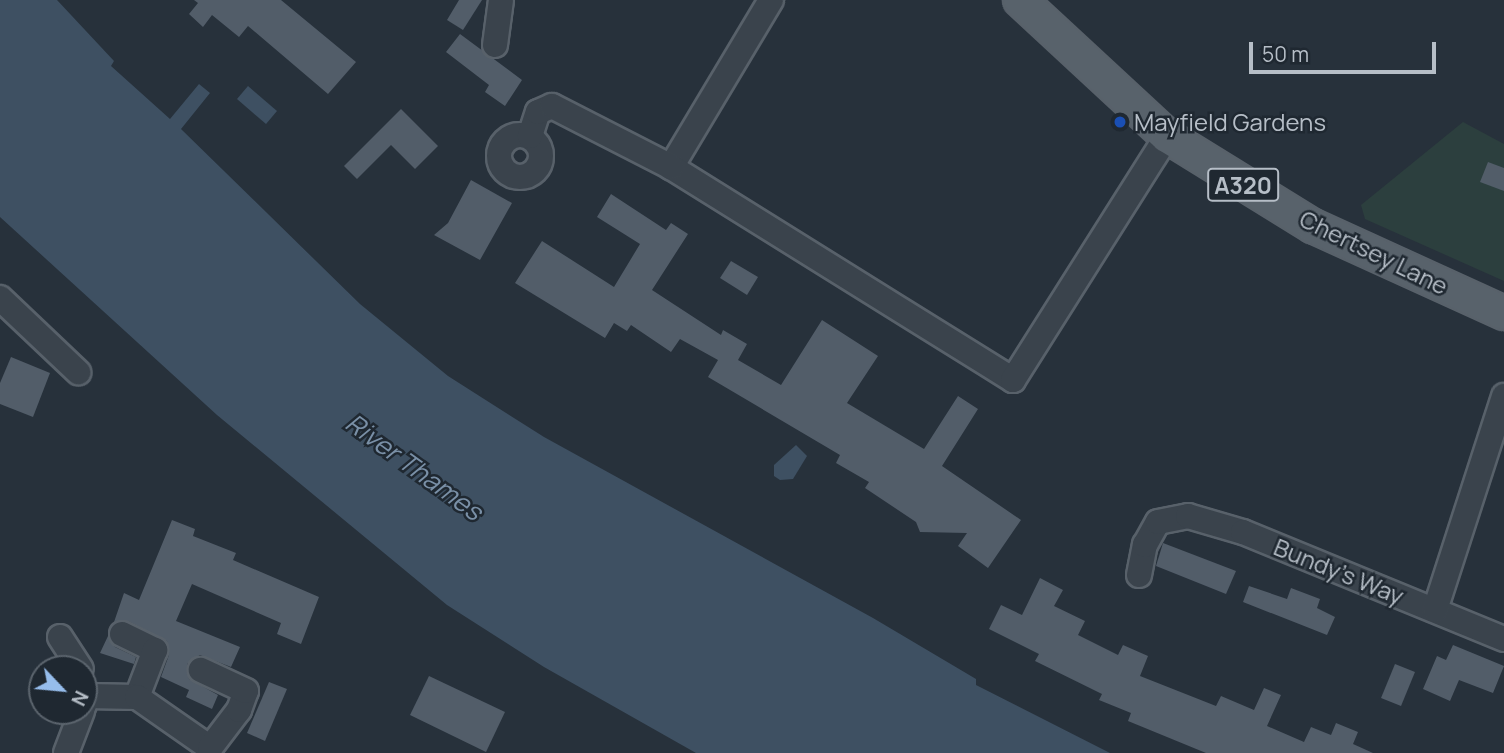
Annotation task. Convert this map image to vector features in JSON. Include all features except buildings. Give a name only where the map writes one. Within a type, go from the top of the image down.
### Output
[{"type":"main road","name":"Chertsey Lane","points":[[1020,0],[1167,136],[1313,226],[1504,313]]},
{"type":"street","points":[[495,45],[500,0]]},
{"type":"street","points":[[671,167],[771,0]]},
{"type":"street","points":[[530,136],[544,107],[562,109],[671,167],[1013,380],[1167,136]]},
{"type":"street","points":[[0,298],[78,372]]},
{"type":"street","name":"Bundy's Way","points":[[1435,610],[1504,396]]},
{"type":"street","name":"Bundy's Way","points":[[1139,575],[1150,533],[1166,517],[1188,516],[1242,532],[1504,639]]},
{"type":"street","points":[[122,634],[156,649],[137,697]]},
{"type":"street","points":[[60,636],[72,655]]},
{"type":"street","points":[[98,696],[137,697],[214,750],[239,710],[246,691],[201,670]]},
{"type":"street","points":[[66,753],[75,725]]},
{"type":"green space","points":[[1463,122],[1504,144],[1504,281],[1365,219],[1361,205]]},
{"type":"water","name":"River Thames","points":[[0,0],[57,0],[114,61],[111,66],[170,119],[199,84],[210,93],[181,129],[360,304],[448,376],[544,437],[873,618],[976,679],[976,685],[1110,753],[696,753],[544,667],[447,605],[217,415],[0,217]]},
{"type":"water","points":[[248,86],[277,111],[266,124],[237,99]]},
{"type":"water","points":[[796,445],[807,456],[793,479],[780,480],[774,476],[774,465]]},
{"type":"place","name":"Mayfield Gardens","points":[[1120,122]]}]
